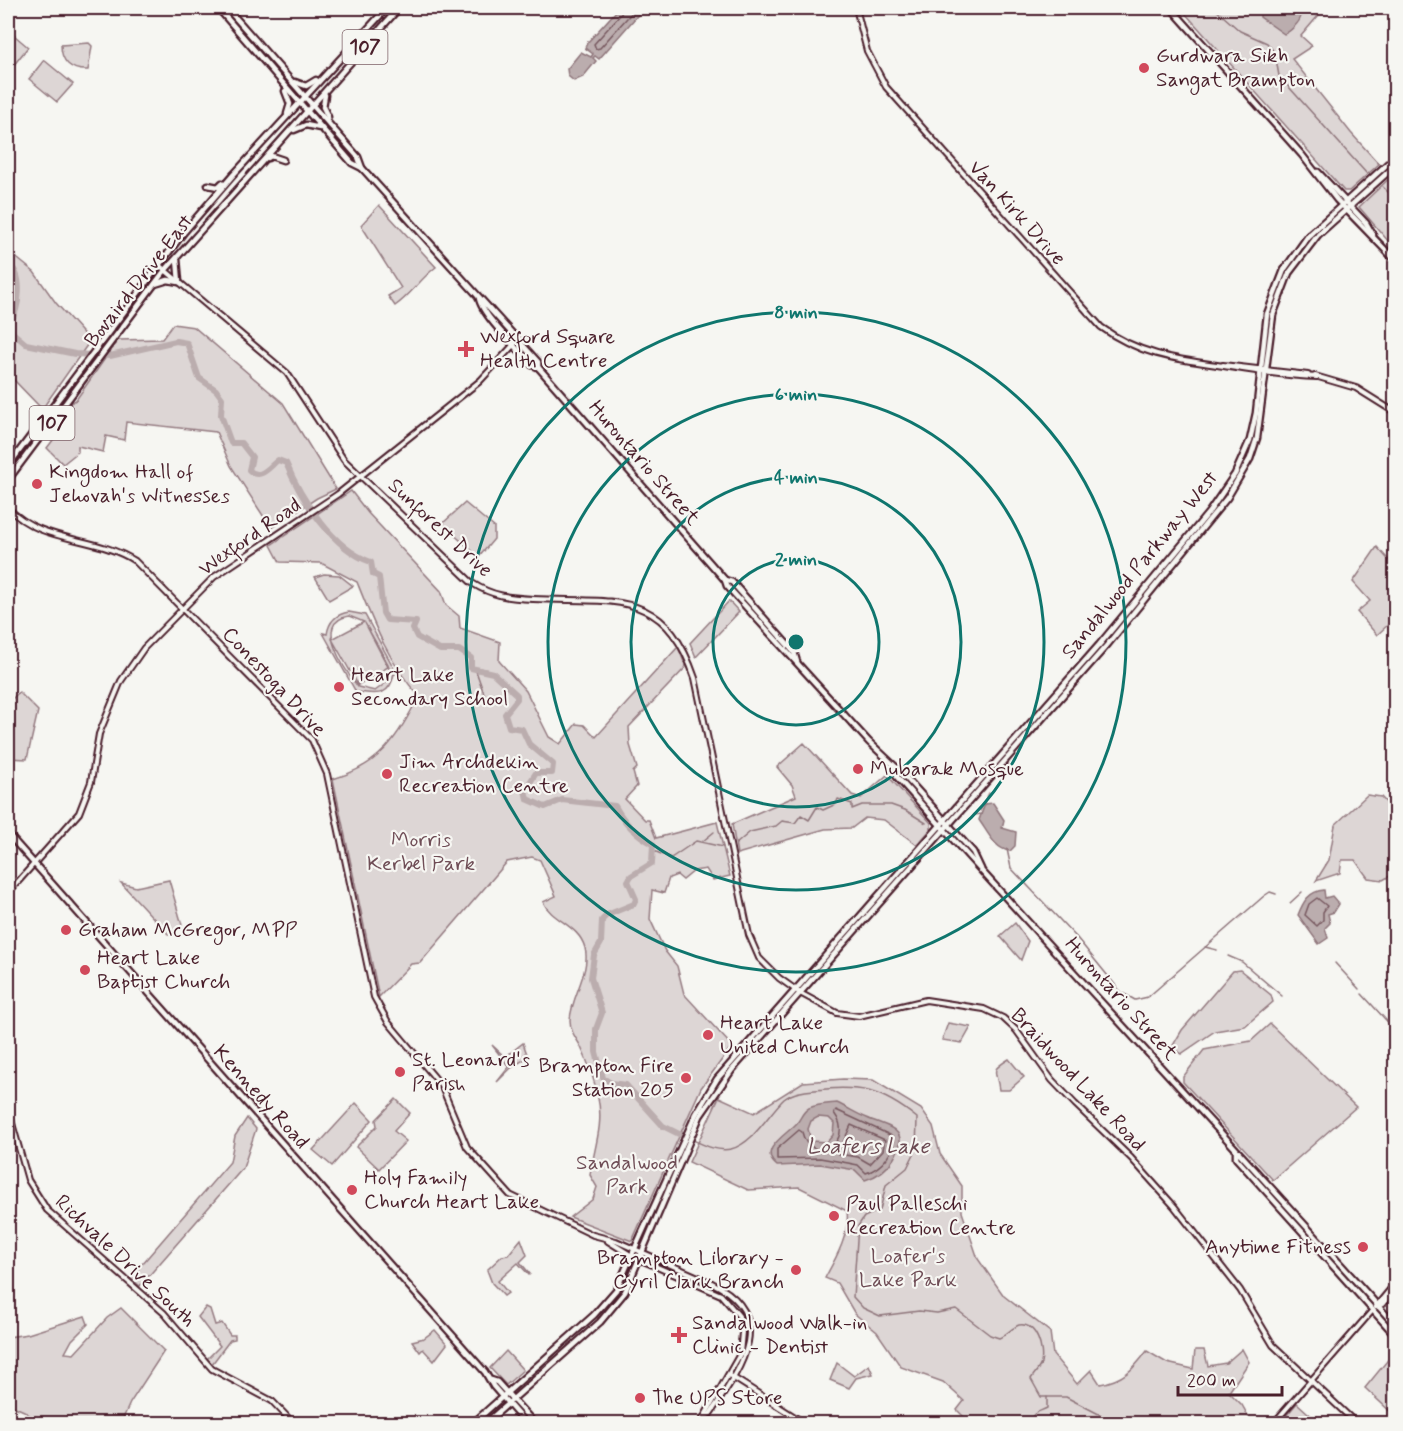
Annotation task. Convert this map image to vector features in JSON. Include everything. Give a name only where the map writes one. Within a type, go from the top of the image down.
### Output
[{"type":"main road","name":"Hurontario Street","points":[[218,8],[352,163],[362,168],[479,298],[480,305],[516,342],[532,365],[538,367],[725,580],[732,582],[794,652],[798,662],[973,852],[981,869]]},
{"type":"main road","name":"Hurontario Street","points":[[227,8],[358,157],[362,168]]},
{"type":"main road","name":"107","points":[[299,102],[387,8]]},
{"type":"main road","name":"107","points":[[307,111],[399,8]]},
{"type":"main road","points":[[1171,8],[1395,261]]},
{"type":"main road","points":[[287,75],[304,86],[324,76]]},
{"type":"main road","points":[[280,81],[290,99],[284,119]]},
{"type":"main road","points":[[331,86],[323,106],[332,127]]},
{"type":"main road","name":"Bovaird Drive East","points":[[8,466],[159,265],[229,179],[299,102]]},
{"type":"main road","name":"Bovaird Drive East","points":[[8,480],[165,271],[307,111]]},
{"type":"main road","points":[[285,136],[297,127],[306,124],[325,131]]},
{"type":"main road","points":[[263,160],[271,156],[283,160]]},
{"type":"main road","name":"Sandalwood Parkway West","points":[[798,992],[944,820],[1099,645],[1209,512],[1235,474],[1249,445],[1256,413],[1267,314],[1281,275],[1302,243],[1395,156]]},
{"type":"main road","name":"Sandalwood Parkway West","points":[[798,992],[1108,644],[1227,498],[1255,447],[1261,420],[1274,315],[1286,278],[1309,244],[1395,165]]},
{"type":"main road","points":[[206,207],[212,196],[208,185],[218,187],[229,179]]},
{"type":"main road","points":[[153,286],[165,280],[179,282],[176,266],[178,257]]},
{"type":"main road","name":"Hurontario Street","points":[[895,769],[897,777],[944,830],[1395,1326]]},
{"type":"main road","name":"Kennedy Road","points":[[8,834],[491,1380]]},
{"type":"main road","points":[[485,1424],[611,1311],[625,1292],[642,1257],[699,1106],[717,1079],[798,992]]},
{"type":"main road","points":[[472,1424],[607,1302],[620,1284],[687,1142]]},
{"type":"main road","name":"Hurontario Street","points":[[1236,1151],[1236,1158],[1395,1336]]},
{"type":"main road","points":[[1372,1311],[1395,1283]]},
{"type":"main road","points":[[1359,1286],[1372,1296],[1384,1294]]},
{"type":"main road","points":[[1377,1306],[1382,1304],[1395,1288]]},
{"type":"main road","points":[[551,1353],[558,1359]]},
{"type":"main road","points":[[526,1424],[492,1386],[491,1380],[497,1382],[514,1399],[535,1424]]},
{"type":"street","name":"Van Kirk Drive","points":[[856,8],[867,51],[886,87],[1095,321],[1114,336],[1152,355],[1317,377],[1356,388],[1395,413]]},
{"type":"street","name":"Sunforest Drive","points":[[159,265],[288,373],[338,453],[455,567],[483,590],[510,598],[628,604],[657,617],[672,630],[682,645],[695,678],[753,948],[764,964],[798,992]]},
{"type":"street","name":"Wexford Road","points":[[8,893],[79,813],[91,783],[99,734],[126,673],[144,648],[214,577],[329,501],[480,381],[516,342]]},
{"type":"street","name":"Conestoga Drive","points":[[8,508],[43,532],[101,545],[124,554],[143,568],[312,740],[319,753],[331,792],[374,997],[388,1022],[441,1085],[467,1147],[510,1195],[608,1240],[613,1246],[634,1253],[721,1295],[739,1316],[743,1344],[729,1375],[705,1411],[700,1424]]},
{"type":"street","name":"Braidwood Lake Road","points":[[798,992],[837,1013],[850,1016],[926,1000],[984,1009],[1003,1018],[1016,1030],[1052,1080],[1131,1158],[1174,1206],[1240,1290],[1272,1345],[1357,1424]]},
{"type":"street","name":"Richvale Drive South","points":[[8,1109],[28,1179],[47,1210],[164,1313],[212,1369],[272,1401],[294,1424]]},
{"type":"street","name":"Conestoga Drive","points":[[642,1257],[725,1289],[741,1306],[747,1320],[749,1340],[744,1361],[710,1414],[704,1417]]},
{"type":"street","points":[[680,1276],[683,1271]]},
{"type":"street","points":[[1273,1424],[1372,1311]]},
{"type":"street","points":[[729,1375],[806,1424]]},
{"type":"green space","points":[[1188,8],[1308,8],[1318,16],[1301,36],[1312,46],[1292,59],[1379,164],[1349,191],[1344,191],[1184,12]]},
{"type":"green space","points":[[8,30],[28,47],[13,66],[8,61]]},
{"type":"green space","points":[[89,43],[92,46],[88,70],[77,69],[65,61],[61,45]]},
{"type":"green space","points":[[44,60],[73,84],[57,102],[29,79]]},
{"type":"green space","points":[[1395,173],[1395,249],[1359,207]]},
{"type":"green space","points":[[379,205],[436,267],[395,306],[388,296],[401,288],[361,225]]},
{"type":"green space","points":[[8,251],[34,272],[56,303],[90,341],[42,409],[14,380],[8,365]]},
{"type":"green space","points":[[173,324],[194,327],[283,403],[336,489],[317,498],[271,528],[231,466],[216,432],[126,422],[124,440],[106,436],[103,452],[78,446],[78,452],[63,464],[47,448],[57,435],[54,433],[72,402],[76,400],[118,340],[162,339]]},
{"type":"green space","points":[[351,491],[368,513],[441,591],[446,605],[459,616],[460,628],[500,642],[499,661],[526,691],[549,737],[560,744],[576,724],[584,725],[596,737],[678,647],[686,667],[629,727],[630,745],[637,768],[633,772],[637,786],[625,799],[645,820],[649,820],[656,838],[717,822],[730,876],[713,880],[706,869],[694,871],[683,880],[677,875],[669,878],[664,893],[652,890],[650,919],[665,951],[677,966],[684,994],[732,1046],[701,1088],[632,1241],[570,1217],[593,1199],[597,1187],[590,1175],[599,1127],[600,1108],[590,1071],[570,1024],[571,1011],[585,966],[585,948],[577,934],[553,914],[543,902],[556,896],[540,860],[532,857],[507,862],[420,963],[411,964],[379,997],[333,779],[350,773],[376,758],[395,737],[419,696],[408,684],[390,656],[357,582],[321,563],[280,562],[271,545]]},
{"type":"green space","points":[[465,503],[494,527],[494,539],[479,557],[442,524]]},
{"type":"green space","points":[[1377,547],[1396,568],[1395,629],[1390,623],[1377,635],[1357,612],[1370,601],[1353,582]]},
{"type":"green space","points":[[324,574],[339,575],[353,586],[329,600],[315,577]]},
{"type":"green space","points":[[729,601],[739,612],[696,657],[690,643]]},
{"type":"green space","points":[[344,613],[365,615],[397,674],[394,674],[388,688],[380,693],[356,692],[323,633],[327,634],[329,625],[337,616]],"holes":[[[349,616],[364,622],[333,639],[333,627],[338,620]],[[365,623],[388,664],[390,673],[387,682],[375,691],[358,687],[340,659],[333,641],[358,685],[388,667]]]},
{"type":"green space","points":[[19,692],[38,711],[27,759],[8,758],[8,695],[12,699]]},
{"type":"green space","points":[[804,743],[852,795],[861,798],[887,775],[931,823],[931,829],[917,845],[884,820],[865,818],[852,828],[825,829],[737,854],[732,824],[796,796],[792,785],[777,767]]},
{"type":"green space","points":[[1367,795],[1381,797],[1395,812],[1395,873],[1383,880],[1368,878],[1355,860],[1342,860],[1340,873],[1316,881],[1329,860],[1335,825]]},
{"type":"green space","points":[[169,880],[182,925],[169,935],[121,883],[136,887]]},
{"type":"green space","points":[[1015,923],[1028,941],[1021,960],[1000,936]]},
{"type":"green space","points":[[1240,970],[1271,995],[1273,1002],[1245,1026],[1215,1031],[1181,1054],[1172,1047],[1182,1030],[1233,971]]},
{"type":"green space","points":[[948,1023],[971,1027],[962,1043],[942,1040]]},
{"type":"green space","points":[[1270,1024],[1356,1107],[1273,1180],[1183,1082],[1183,1077],[1204,1050],[1251,1041]]},
{"type":"green space","points":[[523,1043],[528,1057],[511,1068],[497,1082],[509,1067],[492,1045],[505,1057]]},
{"type":"green space","points":[[1009,1059],[1024,1077],[1009,1090],[999,1090],[995,1072]]},
{"type":"green space","name":"Loafer's Lake Park","points":[[843,1079],[873,1080],[921,1109],[933,1126],[940,1154],[962,1186],[962,1212],[978,1259],[1004,1296],[1050,1332],[1053,1355],[1077,1384],[1091,1370],[1100,1384],[1115,1380],[1132,1369],[1147,1351],[1167,1363],[1193,1369],[1195,1350],[1204,1350],[1208,1366],[1226,1363],[1242,1349],[1249,1362],[1229,1392],[1242,1405],[1252,1423],[970,1423],[957,1410],[964,1401],[943,1382],[901,1367],[877,1332],[855,1314],[837,1283],[825,1278],[844,1237],[847,1211],[799,1187],[748,1190],[689,1162],[719,1097],[754,1113],[803,1082]]},
{"type":"green space","points":[[396,1099],[410,1113],[394,1131],[406,1141],[379,1169],[356,1147],[377,1126],[376,1120]]},
{"type":"green space","points":[[356,1103],[372,1120],[332,1166],[313,1150]]},
{"type":"green space","points":[[247,1118],[256,1129],[243,1168],[140,1286],[130,1278],[230,1162],[235,1136]]},
{"type":"green space","points":[[521,1239],[527,1255],[520,1262],[530,1274],[518,1263],[498,1281],[508,1293],[504,1296],[492,1283],[487,1270],[502,1256],[508,1255]]},
{"type":"green space","points":[[206,1307],[210,1309],[215,1325],[222,1323],[230,1335],[235,1335],[235,1339],[230,1340],[212,1364],[207,1359],[220,1346],[198,1317]]},
{"type":"green space","points":[[121,1308],[164,1351],[130,1403],[121,1423],[39,1423],[24,1411],[8,1404],[8,1337],[28,1334],[85,1316],[88,1324],[72,1340],[65,1353],[74,1354],[107,1318]]},
{"type":"green space","points":[[435,1330],[447,1344],[434,1361],[423,1349],[420,1352],[412,1341],[424,1338]]},
{"type":"green space","points":[[506,1351],[523,1370],[506,1385],[490,1368]]},
{"type":"green space","points":[[1391,1356],[1396,1361],[1393,1414],[1365,1388]]},
{"type":"green space","points":[[837,1363],[854,1376],[869,1365],[873,1374],[856,1378],[849,1388],[830,1380]]},
{"type":"green space","points":[[1297,1403],[1319,1423],[1280,1423]]},
{"type":"water","points":[[619,8],[644,8],[599,59],[595,56],[593,58],[596,61],[583,77],[574,81],[568,76],[567,69],[581,52],[591,57],[593,54],[585,48],[587,43]]},
{"type":"water","points":[[1260,8],[1294,8],[1301,16],[1299,21],[1284,34],[1260,17]]},
{"type":"water","points":[[993,803],[1004,820],[1002,828],[1016,832],[1015,846],[1010,851],[996,844],[979,820],[985,804]]},
{"type":"water","points":[[1324,890],[1325,898],[1332,896],[1339,904],[1334,912],[1328,914],[1330,923],[1325,928],[1328,938],[1319,944],[1298,915],[1307,898],[1314,892]]},
{"type":"water","name":"Loafers Lake","points":[[837,1103],[895,1130],[899,1135],[899,1148],[888,1166],[865,1180],[855,1170],[820,1164],[777,1166],[770,1154],[775,1143],[797,1123],[807,1109]],"holes":[[[818,1117],[829,1118],[834,1123],[833,1135],[827,1142],[811,1141],[808,1129],[811,1121]]]},
{"type":"waterway","points":[[1214,8],[1240,31],[1267,43],[1275,53],[1279,76],[1367,174]]},
{"type":"waterway","points":[[1383,187],[1396,200]]},
{"type":"waterway","points":[[8,264],[17,275],[19,292],[16,309],[10,323],[13,333],[26,344],[75,354],[110,356],[176,341],[187,343],[199,378],[216,390],[222,398],[221,415],[231,443],[241,443],[252,457],[249,470],[261,474],[278,460],[286,463],[309,507],[331,534],[344,546],[371,562],[373,574],[379,577],[383,613],[387,620],[416,622],[413,629],[417,637],[440,650],[459,650],[471,658],[471,668],[493,673],[517,695],[517,699],[505,714],[509,727],[522,729],[529,744],[553,764],[552,773],[536,773],[525,790],[527,799],[545,807],[562,800],[615,806],[631,828],[653,844],[652,863],[631,876],[628,881],[636,899],[634,904],[607,915],[602,920],[601,943],[594,955],[591,978],[602,1013],[596,1029],[596,1052],[603,1078],[611,1083],[626,1085],[663,1126],[683,1136]]},
{"type":"waterway","points":[[476,671],[487,702]]},
{"type":"waterway","points":[[980,811],[989,793]]},
{"type":"waterway","points":[[736,844],[750,832],[776,826],[782,821],[795,823],[801,815],[809,820],[817,807],[823,810],[836,804],[838,799],[852,804],[852,809],[862,805],[891,805],[905,810],[926,823]]},
{"type":"waterway","points":[[974,815],[981,814]]},
{"type":"waterway","points":[[703,841],[714,832]]},
{"type":"waterway","points":[[654,851],[671,858],[696,841],[723,847]]},
{"type":"waterway","points":[[1007,849],[1011,868],[1077,938],[1121,992],[1135,1000],[1148,997],[1264,896],[1270,892],[1276,894]]},
{"type":"waterway","points":[[1290,903],[1302,892]]},
{"type":"waterway","points":[[1205,947],[1217,950]]},
{"type":"waterway","points":[[1228,956],[1242,962],[1282,996]]},
{"type":"waterway","points":[[1335,963],[1359,989]]},
{"type":"waterway","points":[[1362,994],[1396,1031]]},
{"type":"waterway","points":[[691,1139],[721,1150],[739,1146],[754,1134],[784,1099],[795,1093],[807,1091],[858,1089],[881,1095],[904,1108],[917,1118],[916,1150],[907,1168],[886,1185],[880,1210],[864,1217],[858,1226],[853,1297],[863,1308],[880,1316],[919,1311],[937,1313],[956,1309],[990,1335],[999,1338],[1017,1326],[1025,1325],[1035,1333],[1040,1345],[1041,1363],[1031,1379],[1041,1397],[1066,1397],[1118,1424]]},
{"type":"waterway","points":[[1031,1424],[1032,1417],[1047,1408],[1047,1397]]},
{"type":"place","name":"Gurdwara Sikh Sangat Brampton","points":[[1144,68]]},
{"type":"place","name":"Wexford Square Health Centre","points":[[466,349]]},
{"type":"place","name":"Kingdom Hall of Jehovah's Witnesses","points":[[37,484]]},
{"type":"place","name":"Heart Lake Secondary School","points":[[339,687]]},
{"type":"place","name":"Mubarak Mosque","points":[[858,769]]},
{"type":"place","name":"Jim Archdekin Recreation Centre","points":[[387,774]]},
{"type":"place","name":"Graham McGregor, MPP","points":[[66,930]]},
{"type":"place","name":"Heart Lake Baptist Church","points":[[85,970]]},
{"type":"place","name":"Heart Lake United Church","points":[[708,1035]]},
{"type":"place","name":"St. Leonard's Parish","points":[[400,1072]]},
{"type":"place","name":"Brampton Fire Station 205","points":[[686,1078]]},
{"type":"place","name":"Holy Family Church Heart Lake","points":[[352,1190]]},
{"type":"place","name":"Paul Palleschi Recreation Centre","points":[[834,1216]]},
{"type":"place","name":"Anytime Fitness","points":[[1363,1247]]},
{"type":"place","name":"Brampton Library - Cyril Clark Branch","points":[[796,1270]]},
{"type":"place","name":"Sandalwood Walk-in Clinic - Dentist","points":[[679,1335]]},
{"type":"place","name":"The UPS Store","points":[[640,1398]]},
{"type":"park label","name":"Morris Kerbel Park","points":[[421,852]]},
{"type":"park label","name":"Sandalwood Park","points":[[627,1175]]}]
